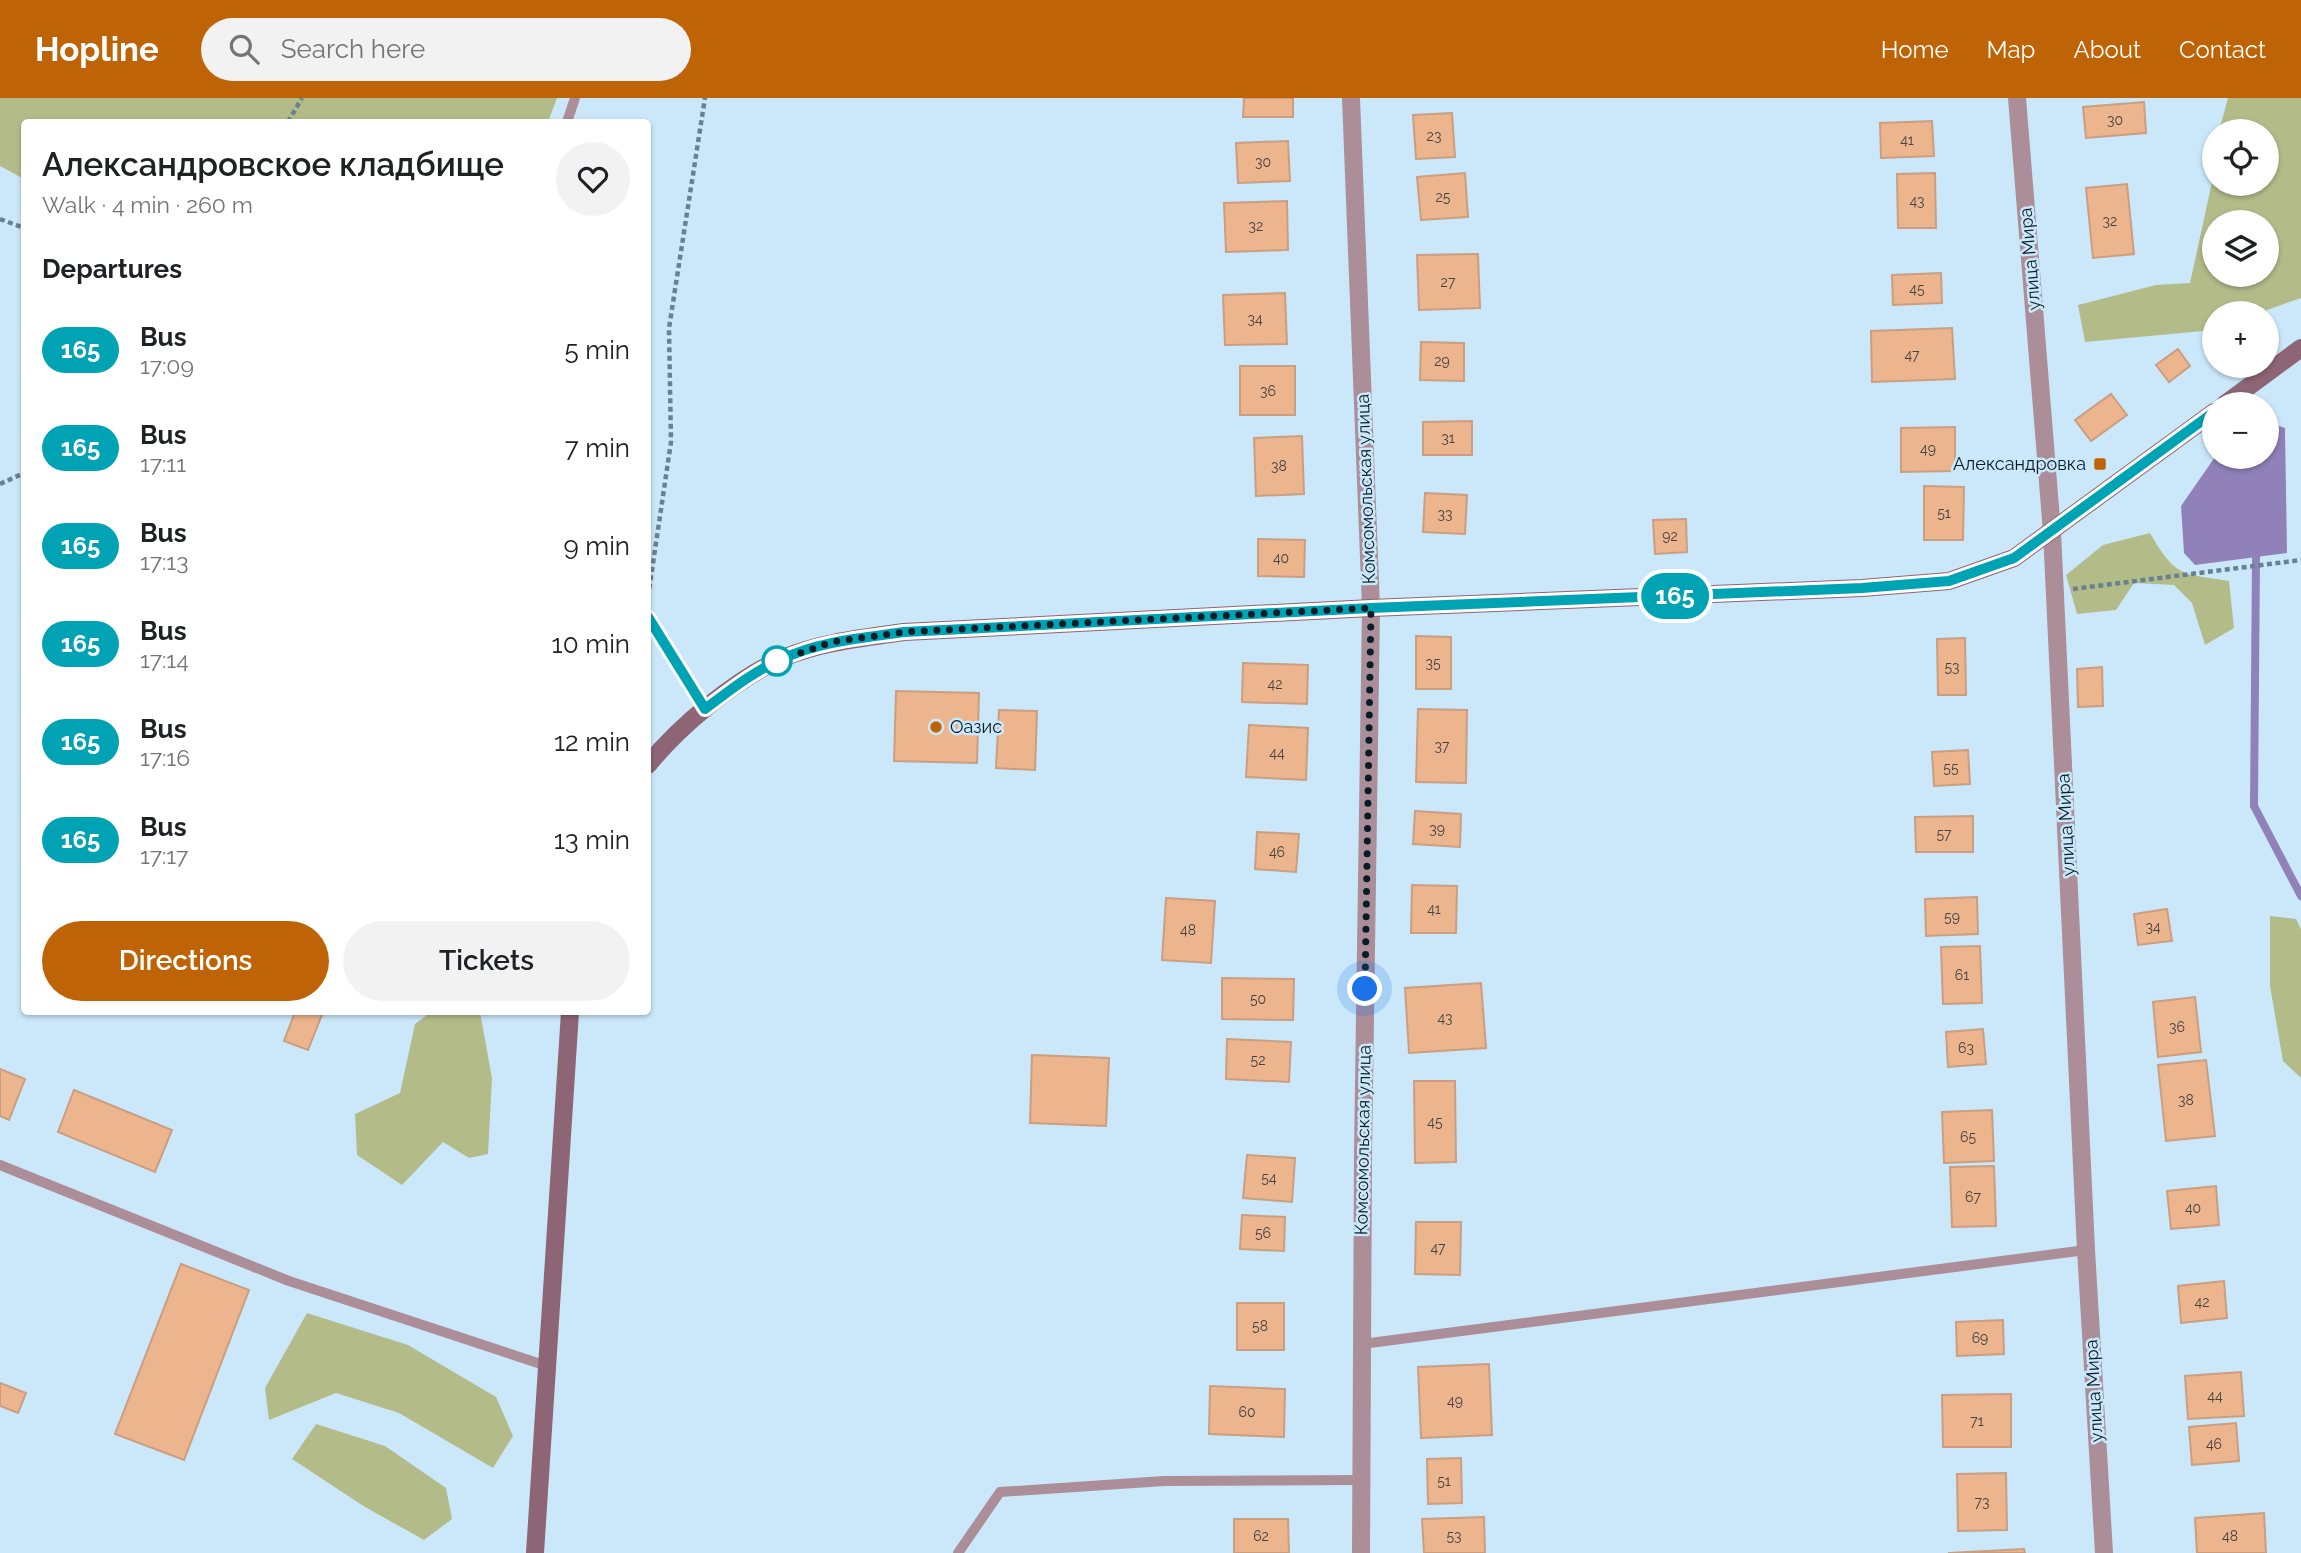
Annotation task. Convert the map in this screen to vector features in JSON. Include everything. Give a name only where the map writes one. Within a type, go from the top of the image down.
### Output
[{"type":"main road","points":[[2241,392],[2301,348]]},
{"type":"main road","points":[[651,762],[705,709],[742,681],[783,658],[832,642],[904,632],[1371,608],[1862,588],[1949,581],[2014,558],[2202,421]]},
{"type":"main road","points":[[535,1553],[570,1015]]},
{"type":"street","name":"Комсомольская улица","points":[[1351,98],[1371,608],[1361,1553]]},
{"type":"street","name":"улица Мира","points":[[2017,98],[2052,532],[2085,1250],[2104,1553]]},
{"type":"lane","points":[[567,119],[575,98]]},
{"type":"lane","points":[[651,622],[705,709]]},
{"type":"lane","points":[[0,1165],[289,1281],[547,1366]]},
{"type":"lane","points":[[1362,1344],[2085,1250]]},
{"type":"lane","points":[[958,1553],[1000,1492],[1164,1481],[1361,1480]]},
{"type":"path","points":[[290,119],[302,98]]},
{"type":"path","points":[[651,577],[671,442],[670,328],[705,98]]},
{"type":"path","points":[[0,219],[21,227]]},
{"type":"path","points":[[0,484],[21,474]]},
{"type":"path","points":[[2055,592],[2301,561]]},
{"type":"green space","points":[[0,98],[557,98],[549,119],[21,119],[21,177],[0,166]]},
{"type":"green space","points":[[2228,98],[2301,98],[2301,298],[2279,306],[2279,301],[2202,301],[2202,331],[2085,342],[2078,305],[2156,285],[2190,283],[2202,228],[2202,287],[2279,287],[2279,210],[2206,210],[2209,196],[2279,196],[2279,119],[2222,119]]},
{"type":"green space","points":[[2150,533],[2167,558],[2181,571],[2229,581],[2234,628],[2205,645],[2192,603],[2174,585],[2134,583],[2116,610],[2077,614],[2066,575],[2103,545]]},
{"type":"green space","points":[[2270,916],[2296,919],[2301,929],[2301,1078],[2283,1061],[2270,986]]},
{"type":"green space","points":[[427,1015],[481,1015],[492,1078],[488,1154],[469,1158],[443,1142],[402,1185],[357,1155],[355,1114],[400,1093],[415,1024]]},
{"type":"green space","points":[[307,1313],[408,1345],[496,1397],[513,1436],[493,1468],[399,1413],[336,1393],[269,1420],[265,1388]]},
{"type":"green space","points":[[316,1424],[385,1446],[446,1488],[452,1519],[424,1540],[365,1507],[292,1459]]},
{"type":"shaded area","points":[[2279,426],[2285,428],[2287,553],[2195,565],[2184,553],[2181,506],[2207,469],[2279,469]]},
{"type":"building","points":[[1244,98],[1293,98],[1293,117],[1243,117]]},
{"type":"building","points":[[2144,102],[2146,133],[2086,138],[2083,107]]},
{"type":"building","points":[[1452,113],[1455,157],[1416,159],[1413,115]]},
{"type":"building","points":[[1932,121],[1934,156],[1881,158],[1880,123]]},
{"type":"building","points":[[1288,141],[1290,181],[1238,183],[1236,143]]},
{"type":"building","points":[[1465,173],[1468,217],[1421,220],[1417,177]]},
{"type":"building","points":[[1935,173],[1936,228],[1898,228],[1897,174]]},
{"type":"building","points":[[2127,184],[2134,254],[2093,258],[2086,188]]},
{"type":"building","points":[[1287,201],[1288,250],[1226,252],[1224,203]]},
{"type":"building","points":[[1478,254],[1480,308],[1419,310],[1417,255]]},
{"type":"building","points":[[1941,273],[1942,303],[1893,305],[1892,275]]},
{"type":"building","points":[[1285,293],[1287,344],[1225,345],[1223,295]]},
{"type":"building","points":[[1952,328],[1955,379],[1872,382],[1871,331]]},
{"type":"building","points":[[1421,342],[1464,343],[1464,381],[1420,380]]},
{"type":"building","points":[[2178,349],[2190,366],[2169,382],[2156,365]]},
{"type":"building","points":[[1240,366],[1295,366],[1295,415],[1240,415]]},
{"type":"building","points":[[2111,394],[2127,415],[2091,441],[2075,420]]},
{"type":"building","points":[[1472,421],[1472,455],[1423,455],[1423,422]]},
{"type":"building","points":[[1955,427],[1955,471],[1901,472],[1901,428]]},
{"type":"building","points":[[1302,436],[1304,494],[1256,496],[1254,438]]},
{"type":"building","points":[[1924,486],[1964,487],[1963,540],[1924,540]]},
{"type":"building","points":[[1425,493],[1467,495],[1465,534],[1423,532]]},
{"type":"building","points":[[1686,519],[1687,552],[1655,554],[1653,520]]},
{"type":"building","points":[[1258,539],[1305,540],[1304,577],[1258,576]]},
{"type":"building","points":[[1416,636],[1451,637],[1451,689],[1416,689]]},
{"type":"building","points":[[1965,638],[1966,695],[1938,695],[1937,639]]},
{"type":"building","points":[[1243,663],[1308,665],[1307,704],[1242,702]]},
{"type":"building","points":[[2102,667],[2103,706],[2078,707],[2077,669]]},
{"type":"building","name":"Оазис","points":[[896,691],[979,693],[977,763],[894,761]]},
{"type":"building","points":[[1418,709],[1467,710],[1466,783],[1416,782]]},
{"type":"building","points":[[999,710],[1037,711],[1035,770],[996,768]]},
{"type":"building","points":[[1249,725],[1308,728],[1306,780],[1246,777]]},
{"type":"building","points":[[1968,750],[1970,784],[1934,786],[1932,752]]},
{"type":"building","points":[[1415,811],[1461,814],[1460,847],[1413,844]]},
{"type":"building","points":[[1973,816],[1973,852],[1916,852],[1915,817]]},
{"type":"building","points":[[1257,832],[1299,834],[1296,872],[1255,869]]},
{"type":"building","points":[[1412,885],[1457,886],[1456,933],[1411,933]]},
{"type":"building","points":[[1977,897],[1978,934],[1926,936],[1925,899]]},
{"type":"building","points":[[1166,898],[1215,901],[1211,963],[1162,960]]},
{"type":"building","points":[[2167,909],[2172,941],[2138,945],[2134,914]]},
{"type":"building","points":[[1980,946],[1982,1003],[1943,1004],[1941,947]]},
{"type":"building","points":[[1222,978],[1294,979],[1293,1020],[1222,1019]]},
{"type":"building","points":[[1481,983],[1486,1048],[1409,1053],[1405,988]]},
{"type":"building","points":[[2195,997],[2201,1052],[2158,1057],[2153,1002]]},
{"type":"building","points":[[294,1015],[322,1015],[308,1050],[284,1041]]},
{"type":"building","points":[[1983,1029],[1986,1064],[1948,1067],[1946,1032]]},
{"type":"building","points":[[1227,1039],[1291,1042],[1289,1082],[1226,1079]]},
{"type":"building","points":[[1032,1055],[1109,1058],[1106,1126],[1030,1123]]},
{"type":"building","points":[[2206,1060],[2215,1136],[2166,1141],[2158,1065]]},
{"type":"building","points":[[0,1069],[25,1079],[9,1120],[0,1116]]},
{"type":"building","points":[[1414,1081],[1455,1081],[1456,1162],[1415,1163]]},
{"type":"building","points":[[74,1090],[172,1130],[155,1172],[58,1132]]},
{"type":"building","points":[[1992,1110],[1994,1161],[1944,1163],[1942,1112]]},
{"type":"building","points":[[1247,1155],[1295,1158],[1292,1202],[1243,1198]]},
{"type":"building","points":[[1994,1166],[1996,1226],[1952,1227],[1950,1167]]},
{"type":"building","points":[[2216,1186],[2219,1225],[2171,1229],[2167,1191]]},
{"type":"building","points":[[1242,1215],[1285,1217],[1284,1251],[1240,1249]]},
{"type":"building","points":[[1416,1222],[1461,1222],[1460,1275],[1415,1274]]},
{"type":"building","points":[[181,1264],[249,1290],[184,1460],[115,1434]]},
{"type":"building","points":[[2224,1281],[2227,1318],[2181,1323],[2178,1286]]},
{"type":"building","points":[[1237,1303],[1284,1303],[1284,1350],[1237,1350]]},
{"type":"building","points":[[2003,1320],[2004,1354],[1957,1356],[1956,1322]]},
{"type":"building","points":[[1489,1364],[1492,1435],[1421,1438],[1418,1367]]},
{"type":"building","points":[[2241,1372],[2244,1416],[2188,1419],[2185,1376]]},
{"type":"building","points":[[0,1383],[26,1393],[18,1413],[0,1406]]},
{"type":"building","points":[[1210,1386],[1285,1389],[1284,1437],[1209,1434]]},
{"type":"building","points":[[2011,1394],[2011,1447],[1943,1447],[1942,1395]]},
{"type":"building","points":[[2236,1423],[2239,1461],[2192,1465],[2189,1427]]},
{"type":"building","points":[[1461,1458],[1462,1503],[1428,1504],[1427,1459]]},
{"type":"building","points":[[2006,1473],[2007,1530],[1958,1531],[1957,1474]]},
{"type":"building","points":[[2264,1513],[2266,1553],[2197,1553],[2195,1518]]},
{"type":"building","points":[[1484,1517],[1485,1553],[1424,1553],[1422,1519]]},
{"type":"building","points":[[1234,1519],[1288,1519],[1289,1553],[1234,1553]]},
{"type":"building","points":[[2024,1549],[2025,1553],[1948,1553]]},
{"type":"waterway","points":[[2256,557],[2254,806],[2301,896]]},
{"type":"bus line","name":"165","points":[[651,622],[705,709],[742,681],[783,658],[832,642],[904,632],[1371,608],[1862,588],[1949,581],[2014,558],[2202,421]]},
{"type":"place","name":"Александровка","points":[[2100,464]]},
{"type":"place","name":"Оазис","points":[[936,727]]},
{"type":"route","points":[[777,661],[832,642],[904,632],[1371,608],[1365,989]]}]
